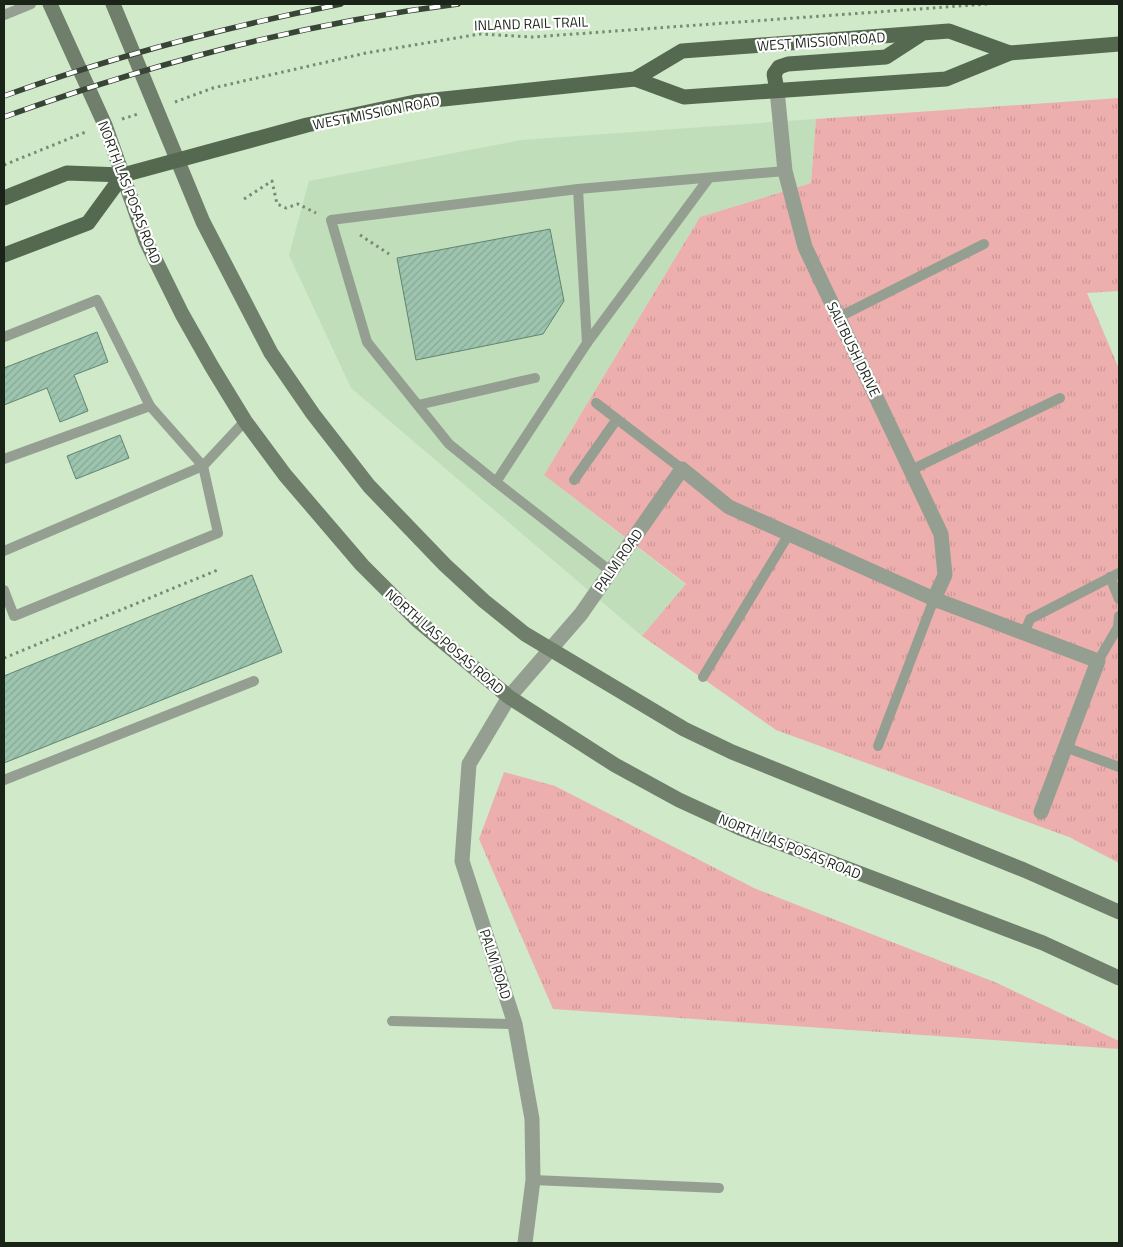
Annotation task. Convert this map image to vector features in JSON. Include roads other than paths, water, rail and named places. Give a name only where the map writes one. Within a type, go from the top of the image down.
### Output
[{"type":"main road","name":"NORTH LAS POSAS ROAD","points":[[50,4],[104,125],[146,241],[182,314],[245,421],[297,490],[370,574],[417,620],[509,697],[615,766],[679,800],[722,820],[1042,943],[1119,978]]},
{"type":"main road","points":[[113,4],[203,222],[244,305],[271,353],[337,446],[370,486],[445,565],[512,623],[684,729],[732,752],[1015,867],[1119,912]]},
{"type":"main road","name":"WEST MISSION ROAD","points":[[4,198],[66,173],[123,175],[307,125],[416,102],[635,79],[682,51],[948,31],[1010,53]]},
{"type":"main road","points":[[777,90],[774,74],[778,68],[788,64],[886,57],[922,33]]},
{"type":"main road","name":"WEST MISSION ROAD","points":[[635,79],[684,98],[946,79],[1010,53],[1119,44]]},
{"type":"main road","points":[[4,255],[88,223],[123,175]]},
{"type":"street","name":"SALTBUSH DRIVE","points":[[777,90],[785,171],[805,247],[941,534],[945,575],[934,599]]},
{"type":"street","name":"PALM ROAD","points":[[526,1243],[533,1180],[532,1119],[515,1024],[462,861],[469,764],[509,697],[581,614],[609,570],[682,469]]},
{"type":"street","points":[[682,469],[729,507],[934,599],[1098,661],[1041,812]]},
{"type":"lane","points":[[4,15],[31,4]]},
{"type":"lane","points":[[609,570],[449,444],[367,342],[331,220],[578,189],[785,171]]},
{"type":"lane","points":[[496,482],[587,343],[708,178]]},
{"type":"lane","points":[[578,189],[587,343]]},
{"type":"lane","points":[[839,317],[984,244]]},
{"type":"lane","points":[[4,337],[97,300],[150,406],[203,466],[218,533],[14,616],[4,590]]},
{"type":"lane","points":[[418,405],[535,378]]},
{"type":"lane","points":[[911,470],[1060,398]]},
{"type":"lane","points":[[596,403],[682,469]]},
{"type":"lane","points":[[4,459],[150,406]]},
{"type":"lane","points":[[574,480],[617,419]]},
{"type":"lane","points":[[4,551],[203,466],[245,421]]},
{"type":"lane","points":[[703,677],[789,534]]},
{"type":"lane","points":[[1024,634],[1030,618],[1115,575],[1119,600]]},
{"type":"lane","points":[[878,746],[934,599]]},
{"type":"lane","points":[[1098,661],[1118,627],[1119,616]]},
{"type":"lane","points":[[4,780],[254,682]]},
{"type":"lane","points":[[1065,746],[1119,767]]},
{"type":"lane","points":[[392,1021],[515,1024]]},
{"type":"lane","points":[[533,1180],[719,1188]]},
{"type":"railway","points":[[4,96],[129,55],[255,22],[341,4]]},
{"type":"railway","points":[[4,117],[115,80],[228,48],[343,22],[458,4]]}]
